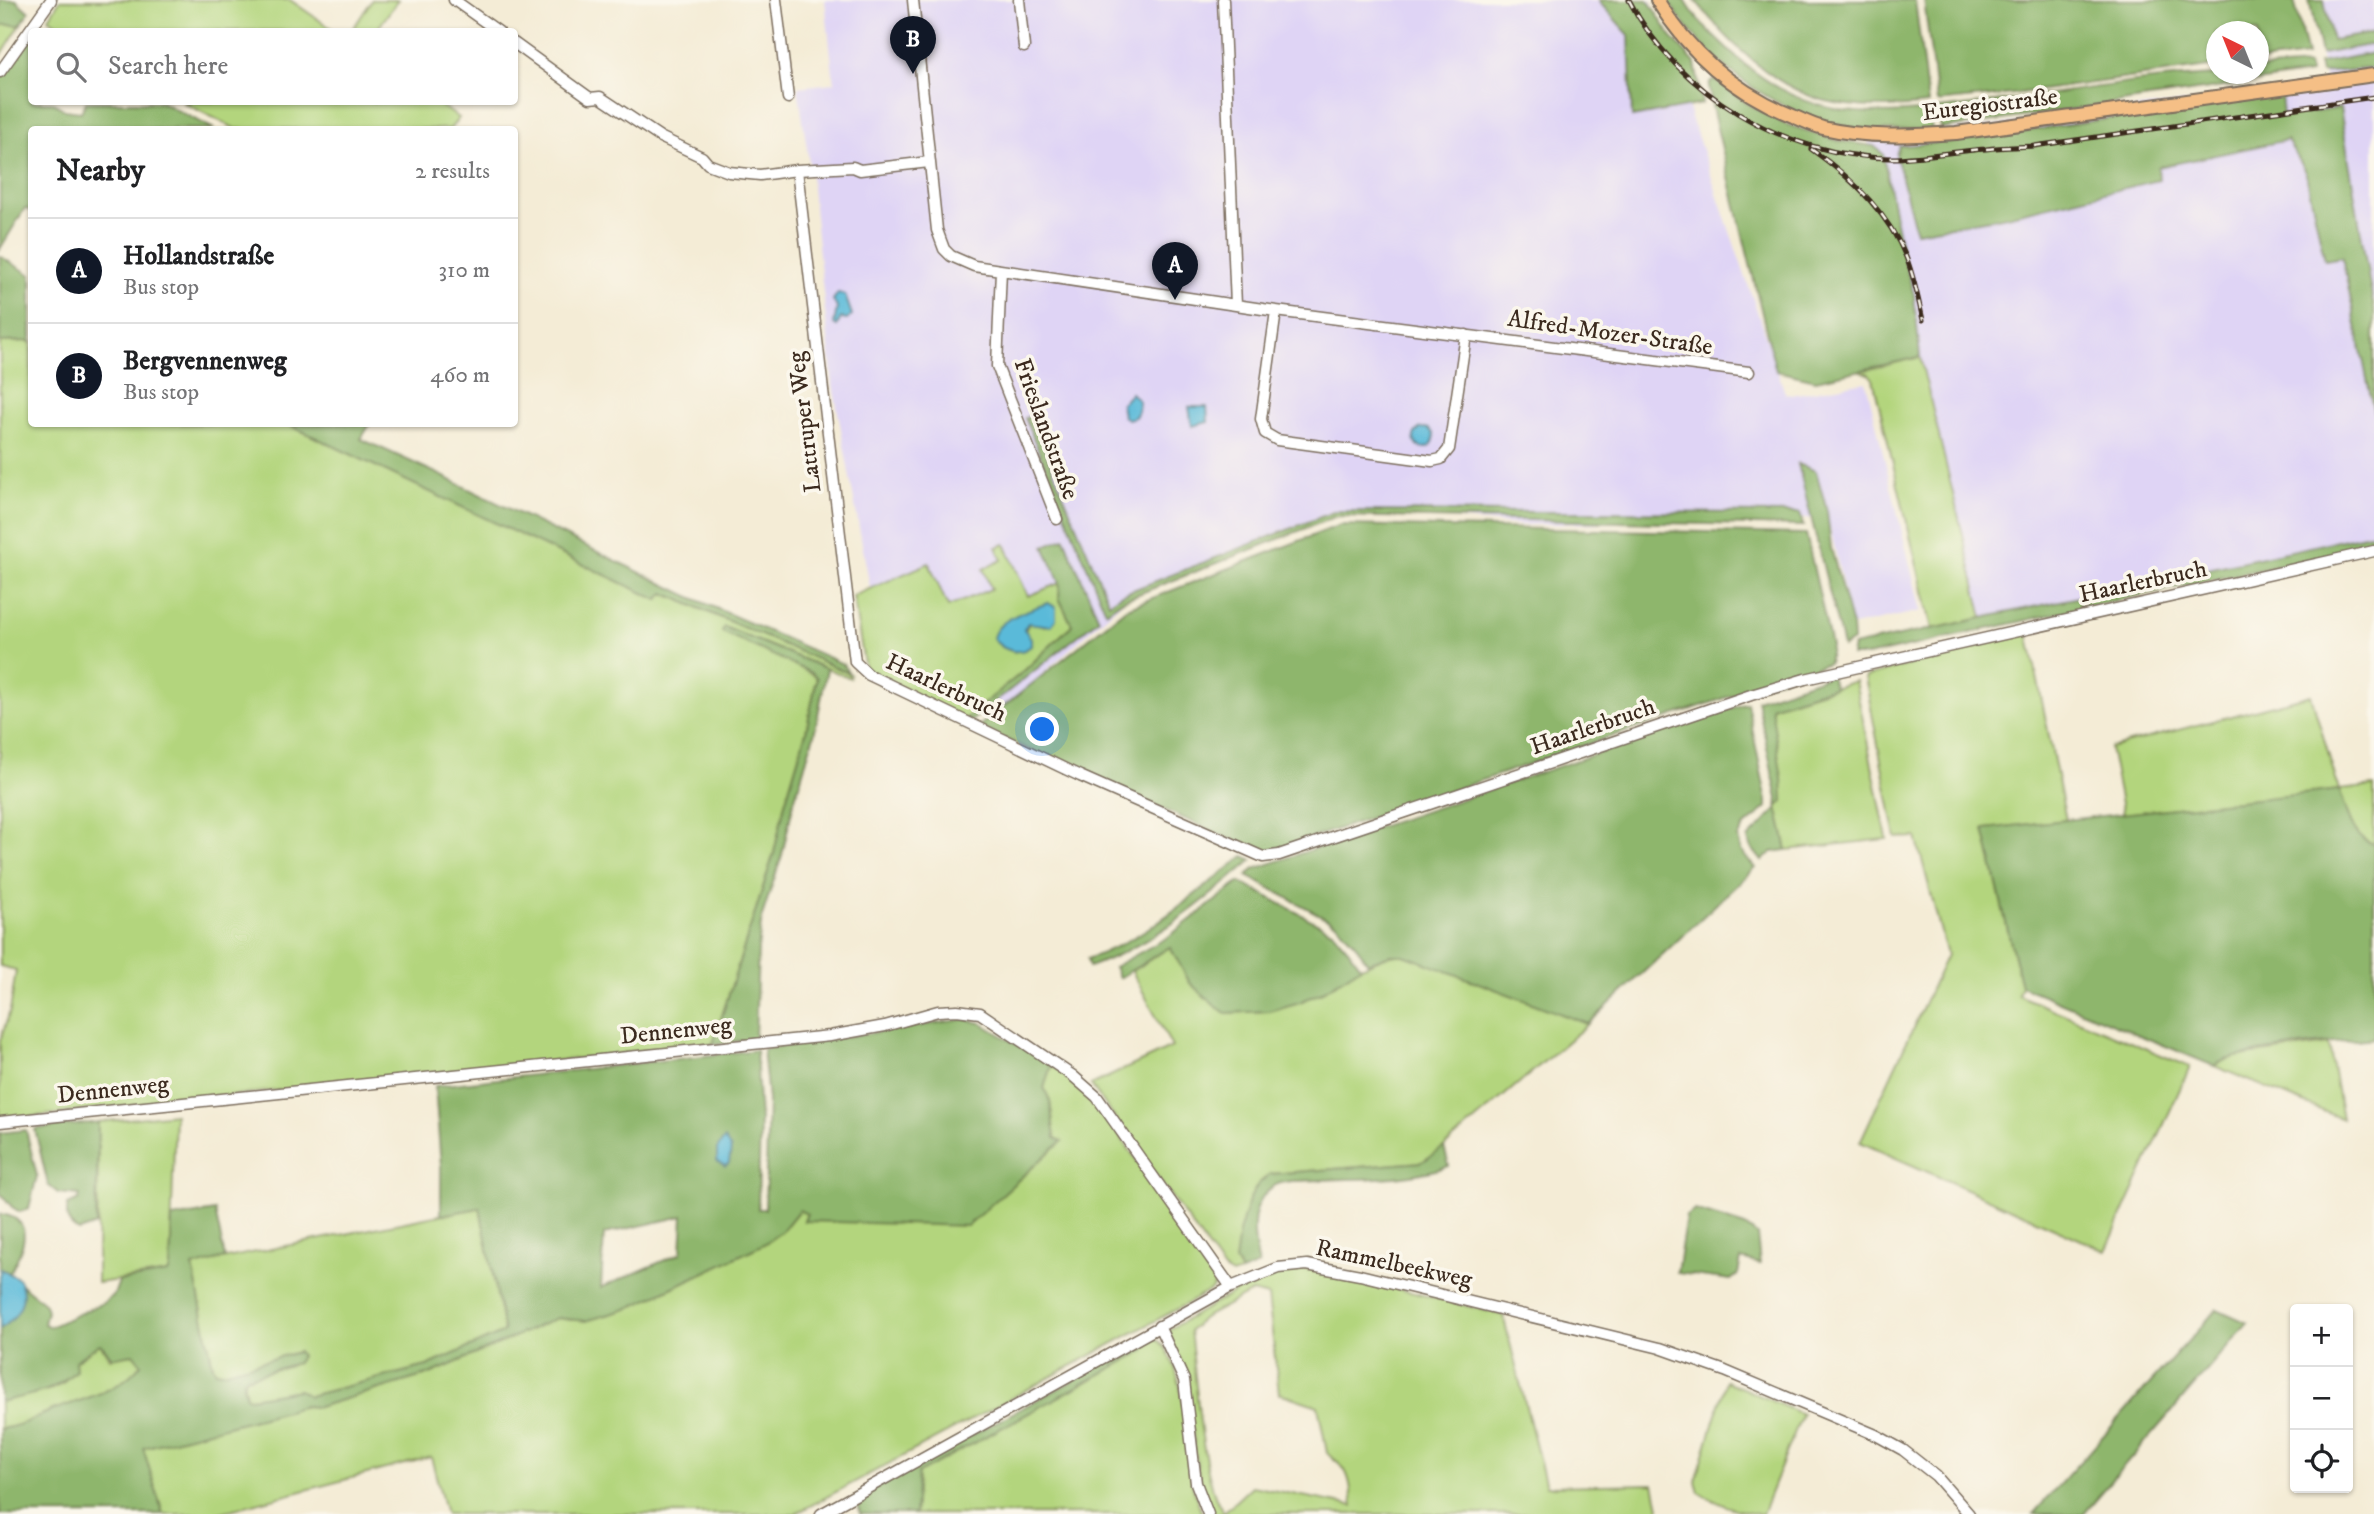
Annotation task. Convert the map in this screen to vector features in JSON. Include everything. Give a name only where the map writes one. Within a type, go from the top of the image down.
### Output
[{"type":"main road","name":"Euregiostraße","points":[[1657,0],[1702,58],[1732,85],[1762,104],[1821,127],[1852,133],[1921,135],[1956,132],[2374,75]]},
{"type":"street","points":[[31,28],[51,0]]},
{"type":"street","points":[[454,0],[493,28]]},
{"type":"street","points":[[776,0],[788,98]]},
{"type":"street","name":"Alfred-Mozer-Straße","points":[[913,0],[937,230],[944,249],[951,257],[962,262],[1276,311],[1749,372]]},
{"type":"street","points":[[1019,0],[1024,47]]},
{"type":"street","points":[[1223,0],[1236,305]]},
{"type":"street","points":[[0,72],[28,32]]},
{"type":"street","points":[[518,46],[590,98],[600,97],[660,137],[702,157],[708,164],[720,170],[760,174],[853,167],[860,170],[929,162]]},
{"type":"street","name":"Lattruper Weg","points":[[797,170],[848,618],[854,657],[860,668]]},
{"type":"street","name":"Frieslandstraße","points":[[1001,270],[997,366],[1057,519]]},
{"type":"street","points":[[1276,311],[1261,419],[1265,433],[1278,439],[1359,453],[1433,461],[1441,459],[1449,449],[1466,335]]},
{"type":"street","name":"Haarlerbruch","points":[[860,668],[869,675],[1093,781],[1255,855],[1272,857],[1805,679],[2374,551]]},
{"type":"street","name":"Dennenweg","points":[[0,1122],[816,1037],[885,1026],[938,1012],[957,1010],[980,1013],[1073,1076],[1097,1097],[1231,1287]]},
{"type":"street","name":"Rammelbeekweg","points":[[821,1514],[1231,1287],[1278,1268],[1307,1265],[1360,1275],[1660,1348],[1725,1371],[1894,1445],[1917,1458],[1969,1514]]},
{"type":"street","points":[[1159,1326],[1184,1380],[1196,1483],[1208,1514]]},
{"type":"shaded area","points":[[825,0],[1651,0],[1785,393],[1791,395],[1866,382],[1921,611],[1852,626],[1828,518],[1522,525],[1335,510],[1138,588],[995,716],[884,664],[833,385],[810,169],[798,87],[834,83]]},
{"type":"shaded area","points":[[2309,0],[2374,0],[2374,532],[1983,622],[1868,140],[2327,86]]},
{"type":"green space","points":[[0,0],[16,0],[29,12],[20,25],[0,25]]},
{"type":"green space","points":[[60,0],[290,0],[331,28],[62,28],[49,18]]},
{"type":"green space","points":[[372,0],[398,0],[378,28],[353,28]]},
{"type":"green space","points":[[1599,0],[1648,0],[1672,38],[1695,63],[1702,104],[1632,117],[1629,35]]},
{"type":"green space","points":[[1667,0],[1685,0],[1699,20],[1727,49],[1774,85],[1797,97],[1820,105],[1870,113],[1929,110],[1932,130],[1873,130],[1841,126],[1782,105],[1755,89],[1707,49]]},
{"type":"green space","points":[[1695,0],[1915,0],[1928,104],[1864,107],[1838,104],[1807,95],[1788,86],[1753,61]]},
{"type":"green space","points":[[1924,0],[2294,0],[2307,56],[2269,61],[2269,21],[2206,21],[2206,67],[1937,102]]},
{"type":"green space","points":[[2309,0],[2324,0],[2332,40],[2374,33],[2374,44],[2321,54]]},
{"type":"green space","points":[[0,25],[20,25],[0,57]]},
{"type":"green space","points":[[28,33],[28,105],[57,105],[65,110],[81,112],[84,105],[167,105],[208,126],[28,126],[28,210],[25,208],[0,249],[0,75]]},
{"type":"green space","points":[[2374,53],[2374,68],[2321,73],[2319,63]]},
{"type":"green space","points":[[2308,65],[2310,74],[2269,80],[2269,68]]},
{"type":"green space","points":[[2206,76],[2206,84],[2243,84],[1941,129],[1938,109]]},
{"type":"green space","points":[[1714,79],[1748,104],[1785,124],[1839,141],[1874,146],[1883,154],[1902,253],[1914,295],[1920,357],[1816,380],[1776,371],[1714,116],[1709,88]]},
{"type":"green space","points":[[2281,93],[2283,117],[2340,108],[2374,310],[2374,413],[2342,257],[2325,260],[2305,170],[2287,140],[2158,167],[2159,180],[2002,217],[1916,232],[1896,155],[1899,146],[1960,141]]},
{"type":"green space","points":[[188,105],[440,105],[459,118],[452,126],[230,126]]},
{"type":"green space","points":[[0,256],[28,273],[28,341],[0,342]]},
{"type":"green space","points":[[28,341],[28,427],[293,427],[658,600],[663,593],[849,673],[850,678],[724,627],[817,677],[806,732],[785,803],[774,853],[713,1044],[0,1120],[0,1041],[10,1011],[16,970],[0,966],[0,342]]},
{"type":"green space","points":[[1920,357],[1983,618],[1932,629],[1873,379],[1861,371]]},
{"type":"green space","points":[[1030,416],[1109,603],[1120,595],[1336,511],[1800,513],[1803,526],[1337,516],[1123,600],[1106,612],[1025,418]]},
{"type":"green space","points":[[293,427],[368,427],[361,439],[686,595],[843,664],[849,673],[664,593],[658,600]]},
{"type":"green space","points":[[1798,464],[1816,471],[1827,511],[1831,548],[1852,626],[1853,641],[1843,647]]},
{"type":"green space","points":[[1340,525],[1806,534],[1831,646],[1828,663],[1264,854],[978,727],[1127,608]]},
{"type":"green space","points":[[2374,533],[2374,545],[2086,607],[2083,596]]},
{"type":"green space","points":[[1064,538],[1099,619],[970,722],[964,720],[1025,670],[1072,625],[1059,598],[1060,583],[1044,546]]},
{"type":"green space","points":[[1005,544],[1028,596],[1060,583],[1059,598],[1072,625],[1025,670],[964,720],[866,675],[853,596],[929,563],[948,607],[991,589],[983,569],[1002,560],[996,547]],"holes":[[[1048,603],[1045,626],[1029,623],[1014,652],[1000,646],[1009,619]]]},
{"type":"green space","points":[[2079,597],[2081,608],[1867,656],[1851,656],[1853,646]]},
{"type":"green space","points":[[724,627],[827,669],[814,735],[793,805],[782,855],[762,916],[758,949],[755,1039],[713,1044],[774,853],[785,803],[806,732],[817,678],[812,673],[722,632]]},
{"type":"green space","points":[[2028,632],[2066,820],[1984,829],[2021,986],[2018,995],[2190,1067],[2106,1251],[1860,1142],[1947,955],[1916,837],[1896,838],[1865,677]]},
{"type":"green space","points":[[1831,675],[1834,687],[1771,707],[1782,778],[1783,801],[1777,807],[1787,850],[1772,852],[1762,861],[1748,839],[1776,810],[1778,799],[1757,700]]},
{"type":"green space","points":[[1855,681],[1887,839],[1787,850],[1777,807],[1783,801],[1771,707]]},
{"type":"green space","points":[[2311,695],[2339,790],[2123,814],[2110,748]]},
{"type":"green space","points":[[1747,703],[1767,807],[1744,827],[1738,838],[1741,851],[1755,868],[1588,1024],[1404,955],[1390,955],[1368,963],[1337,924],[1247,876],[1254,869]]},
{"type":"green space","points":[[2374,786],[2374,844],[2360,837],[2355,830],[2339,790]]},
{"type":"green space","points":[[2339,790],[2355,830],[2360,837],[2374,844],[2374,1038],[2265,1051],[2226,1060],[2214,1066],[2021,986],[1984,829]]},
{"type":"green space","points":[[1244,856],[1252,860],[1215,892],[1175,921],[1134,947],[1089,967],[1087,959],[1130,940],[1150,927]]},
{"type":"green space","points":[[1240,882],[1332,931],[1361,967],[1320,993],[1300,1002],[1269,1011],[1226,1013],[1190,983],[1170,947],[1119,978],[1114,967],[1168,937]]},
{"type":"green space","points":[[1170,947],[1226,1013],[1269,1011],[1320,993],[1361,967],[1390,955],[1404,955],[1588,1024],[1444,1147],[1422,1162],[1270,1174],[1235,1261],[1241,1272],[1232,1275],[1224,1270],[1091,1085],[1172,1047],[1132,971]]},
{"type":"green space","points":[[965,1019],[981,1023],[1051,1065],[1044,1088],[1050,1101],[1055,1138],[1062,1141],[967,1226],[804,1221],[807,1214],[799,1210],[782,1231],[764,1244],[627,1309],[586,1321],[557,1318],[430,1374],[318,1407],[305,1406],[143,1448],[163,1514],[0,1514],[0,1429],[113,1387],[124,1381],[141,1364],[133,1354],[113,1357],[100,1344],[75,1361],[76,1370],[59,1384],[41,1392],[0,1402],[0,1329],[10,1321],[17,1310],[22,1298],[22,1285],[45,1304],[47,1311],[44,1324],[50,1327],[103,1303],[114,1295],[119,1281],[168,1273],[172,1218],[215,1211],[225,1258],[193,1267],[213,1367],[222,1372],[298,1352],[301,1356],[297,1363],[245,1378],[243,1385],[246,1397],[299,1390],[309,1396],[427,1366],[504,1332],[480,1208],[441,1215],[441,1167],[435,1086],[756,1050],[760,1120],[758,1209],[765,1209],[768,1100],[763,1049]],"holes":[[[683,1216],[681,1253],[601,1288],[604,1234]]]},
{"type":"green space","points":[[2329,1044],[2342,1119],[2214,1066],[2231,1057]]},
{"type":"green space","points":[[1051,1065],[1077,1082],[1099,1105],[1216,1277],[1216,1284],[1211,1290],[1185,1305],[795,1514],[446,1514],[431,1457],[215,1514],[163,1514],[143,1448],[305,1406],[318,1407],[430,1374],[557,1318],[571,1320],[627,1309],[764,1244],[782,1231],[799,1210],[807,1213],[804,1221],[822,1221],[1061,1141],[1055,1139],[1050,1101],[1044,1088]]},
{"type":"green space","points":[[175,1114],[170,1269],[168,1273],[97,1283],[98,1122]]},
{"type":"green space","points":[[98,1122],[96,1225],[79,1231],[68,1221],[67,1213],[68,1205],[79,1200],[80,1195],[58,1193],[48,1185],[35,1129]]},
{"type":"green space","points":[[26,1130],[37,1176],[29,1208],[20,1212],[0,1193],[0,1133]]},
{"type":"green space","points":[[1444,1147],[1449,1166],[1434,1171],[1386,1178],[1290,1181],[1274,1186],[1265,1193],[1256,1212],[1254,1233],[1259,1265],[1241,1272],[1235,1261],[1239,1232],[1249,1200],[1258,1184],[1270,1174],[1422,1162]]},
{"type":"green space","points":[[480,1207],[505,1332],[427,1366],[309,1396],[299,1390],[246,1397],[243,1380],[245,1378],[297,1363],[222,1372],[213,1367],[193,1267],[197,1264]]},
{"type":"green space","points":[[1695,1210],[1745,1226],[1757,1235],[1760,1264],[1741,1259],[1738,1274],[1731,1280],[1677,1273],[1686,1216]]},
{"type":"green space","points":[[0,1214],[12,1217],[23,1229],[22,1246],[10,1273],[0,1269]]},
{"type":"green space","points":[[1322,1270],[1503,1315],[1546,1486],[1654,1484],[1659,1507],[1657,1514],[1210,1514],[1198,1471],[1183,1367],[1168,1334],[1170,1329],[1249,1284],[1281,1271]],"holes":[[[1252,1292],[1268,1296],[1279,1393],[1318,1406],[1327,1453],[1346,1473],[1353,1506],[1252,1486],[1224,1512],[1216,1498],[1205,1454],[1190,1331],[1203,1318]]]},
{"type":"green space","points":[[2217,1309],[2248,1323],[2083,1514],[2033,1514]]},
{"type":"green space","points":[[1155,1338],[1166,1348],[1179,1383],[1192,1483],[1202,1514],[915,1514],[918,1473],[1145,1350],[1150,1339]]},
{"type":"green space","points":[[1150,1339],[1145,1350],[918,1473],[915,1514],[860,1514],[857,1497]]},
{"type":"green space","points":[[100,1344],[110,1358],[133,1354],[141,1364],[124,1381],[113,1387],[0,1429],[0,1402],[52,1389],[64,1383],[75,1361]]},
{"type":"green space","points":[[1726,1381],[1802,1414],[1762,1514],[1738,1510],[1713,1500],[1699,1492],[1696,1481]]},
{"type":"water","points":[[838,293],[845,295],[852,315],[847,319],[841,318],[837,326],[834,324],[837,308],[833,300]]},
{"type":"water","points":[[1131,393],[1139,401],[1138,411],[1135,417],[1128,419],[1123,416],[1121,404]]},
{"type":"water","points":[[1189,407],[1207,407],[1208,422],[1192,426]]},
{"type":"water","points":[[1424,428],[1431,431],[1434,438],[1431,445],[1424,448],[1417,445],[1414,438],[1417,431]]},
{"type":"water","points":[[1048,603],[1056,607],[1056,619],[1051,626],[1028,623],[1024,629],[1031,638],[1031,646],[1022,651],[1012,651],[993,639],[995,632],[1007,620]]},
{"type":"water","points":[[724,1139],[731,1149],[729,1163],[725,1166],[717,1161],[717,1149]]},
{"type":"water","points":[[0,1269],[18,1278],[23,1293],[17,1313],[0,1329]]},
{"type":"railway","points":[[1629,0],[1650,34],[1675,64],[1705,91],[1739,114],[1775,132],[1813,146],[1852,155],[1903,158],[2034,146],[2374,97]]},
{"type":"railway","points":[[1811,149],[1854,183],[1889,225],[1909,264],[1923,320]]},
{"type":"place","name":"Bergvennenweg","points":[[913,74]]},
{"type":"place","name":"Hollandstraße","points":[[1175,300]]}]
